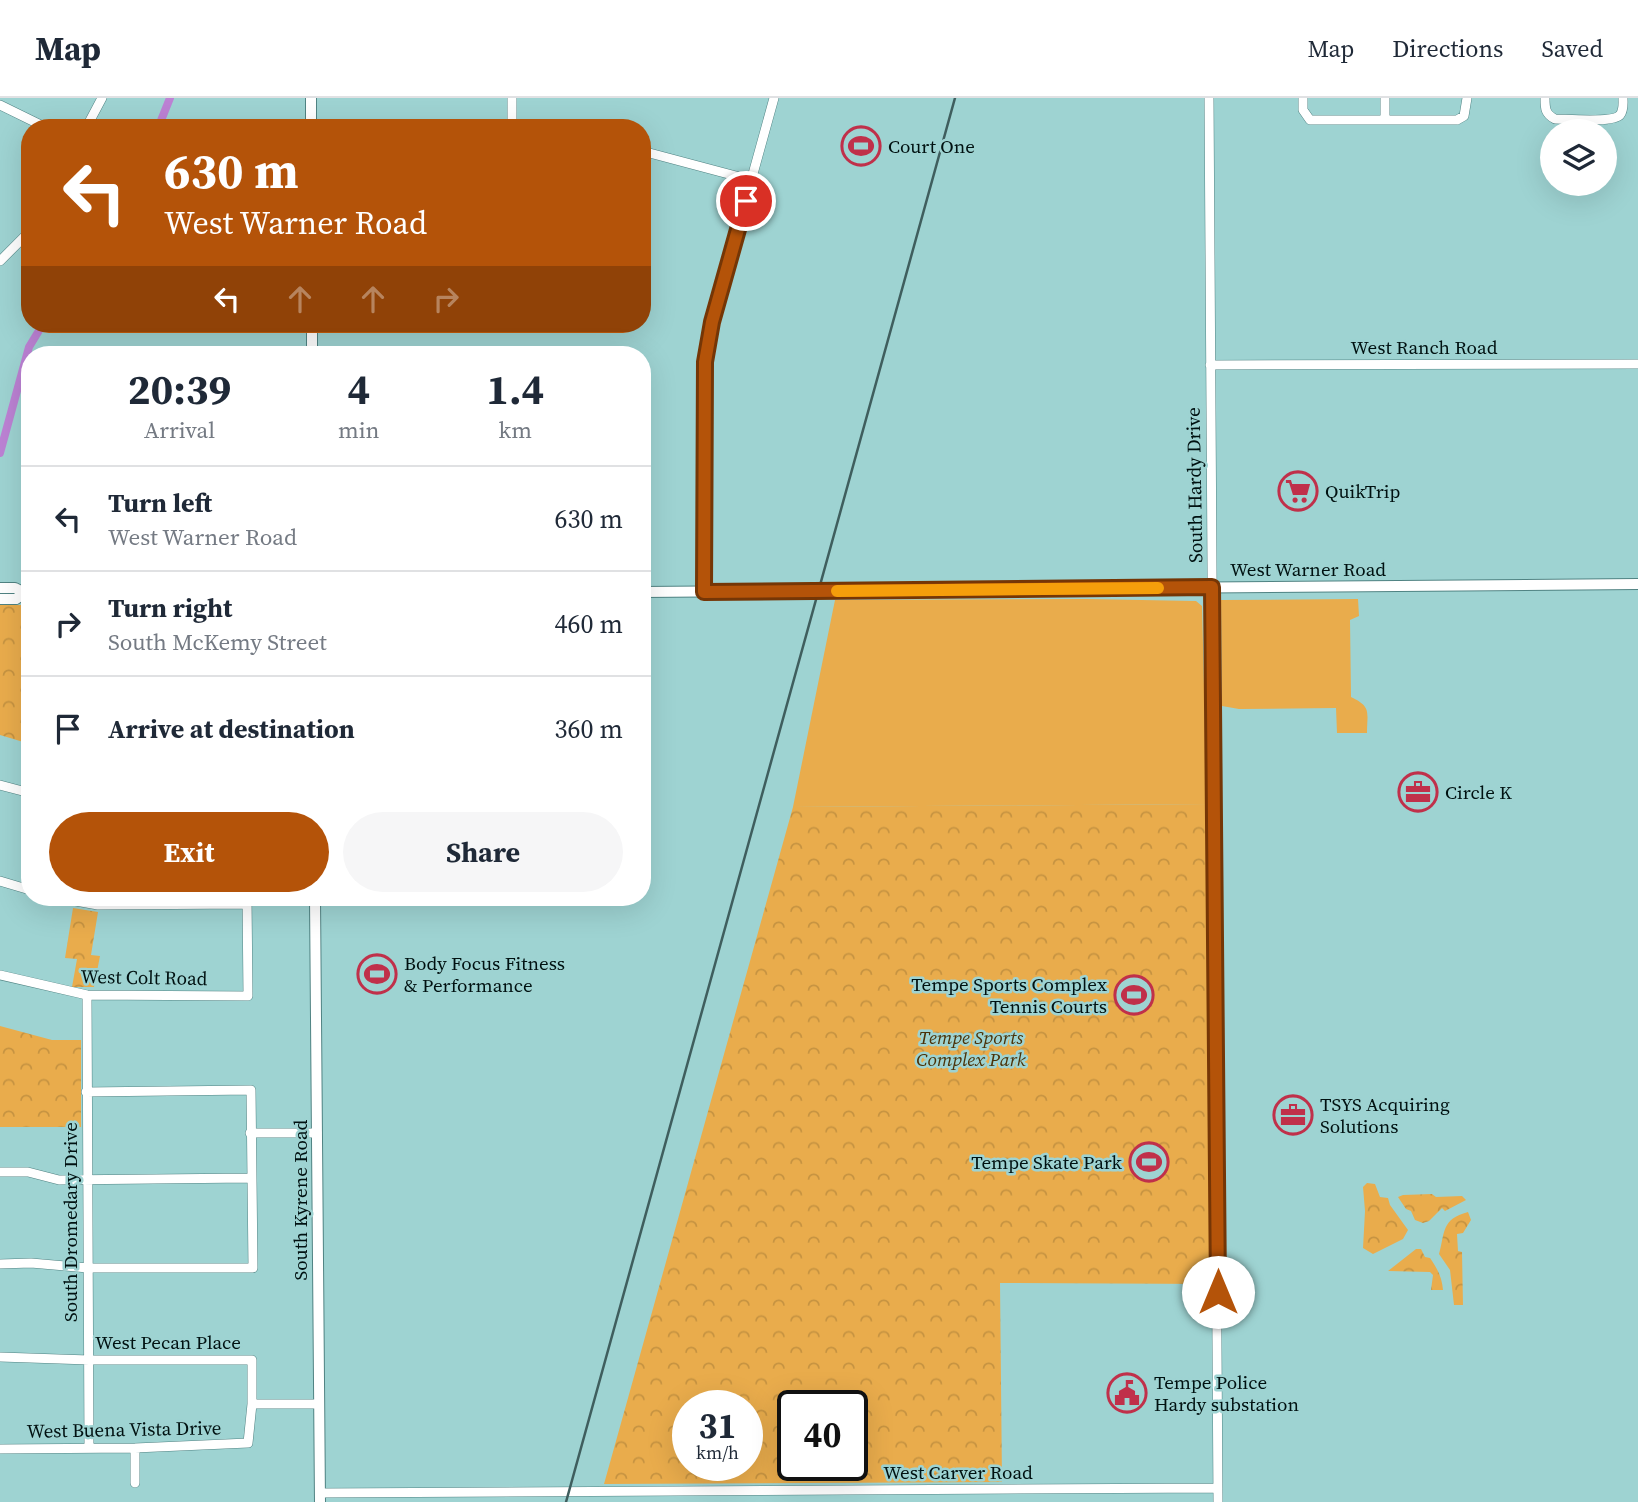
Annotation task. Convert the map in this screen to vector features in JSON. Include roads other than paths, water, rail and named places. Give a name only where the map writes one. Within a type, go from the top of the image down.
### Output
[{"type":"main road","points":[[311,98],[311,119]]},
{"type":"main road","name":"West Warner Road","points":[[651,592],[1638,584]]},
{"type":"main road","points":[[0,588],[21,590]]},
{"type":"main road","points":[[0,599],[21,596]]},
{"type":"main road","name":"South Kyrene Road","points":[[315,906],[320,1498]]},
{"type":"street","points":[[91,119],[102,98]]},
{"type":"street","points":[[512,98],[512,119]]},
{"type":"street","points":[[704,592],[705,362],[712,322],[774,98]]},
{"type":"street","name":"South Hardy Drive","points":[[1209,98],[1218,1502]]},
{"type":"street","points":[[1303,98],[1306,116],[1311,120],[1457,120],[1464,116],[1467,98]]},
{"type":"street","points":[[1385,98],[1385,120]]},
{"type":"street","points":[[1545,98],[1545,111],[1555,119],[1602,119],[1620,115],[1623,98]]},
{"type":"street","points":[[0,105],[29,119]]},
{"type":"street","points":[[651,153],[751,180]]},
{"type":"street","points":[[0,261],[21,240]]},
{"type":"street","name":"West Ranch Road","points":[[1210,365],[1638,364]]},
{"type":"street","points":[[0,785],[21,791]]},
{"type":"street","points":[[0,881],[21,887]]},
{"type":"street","name":"West Colt Road","points":[[0,975],[87,995],[248,996],[247,906]]},
{"type":"street","name":"South Dromedary Drive","points":[[87,995],[89,1448]]},
{"type":"street","points":[[0,1264],[88,1268],[253,1268],[251,1090],[86,1092]]},
{"type":"street","points":[[250,1133],[317,1133]]},
{"type":"street","points":[[0,1172],[28,1172],[59,1180],[250,1178]]},
{"type":"street","name":"West Pecan Place","points":[[0,1357],[252,1360],[252,1404]]},
{"type":"street","points":[[252,1404],[319,1404]]},
{"type":"street","name":"West Buena Vista Drive","points":[[0,1449],[135,1448],[248,1443],[252,1404]]},
{"type":"street","points":[[135,1448],[135,1483]]},
{"type":"street","name":"West Carver Road","points":[[320,1498],[1218,1488]]},
{"type":"waterway","points":[[162,119],[170,98]]},
{"type":"waterway","points":[[30,346],[38,333]]},
{"type":"waterway","points":[[0,453],[21,376]]},
{"type":"railway","points":[[566,1502],[955,98]]},
{"type":"place","name":"Court One","points":[[861,146]]},
{"type":"place","name":"QuikTrip","points":[[1298,491]]},
{"type":"place","name":"Circle K","points":[[1418,792]]},
{"type":"place","name":"Body Focus Fitness & Performance","points":[[377,974]]},
{"type":"place","name":"Tempe Sports Complex Tennis Courts","points":[[1134,995]]},
{"type":"place","name":"TSYS Acquiring Solutions","points":[[1293,1115]]},
{"type":"place","name":"Tempe Skate Park","points":[[1149,1162]]},
{"type":"place","name":"Tempe Police Hardy substation","points":[[1127,1393]]},
{"type":"park label","name":"Tempe Sports Complex Park","points":[[971,1048]]}]
